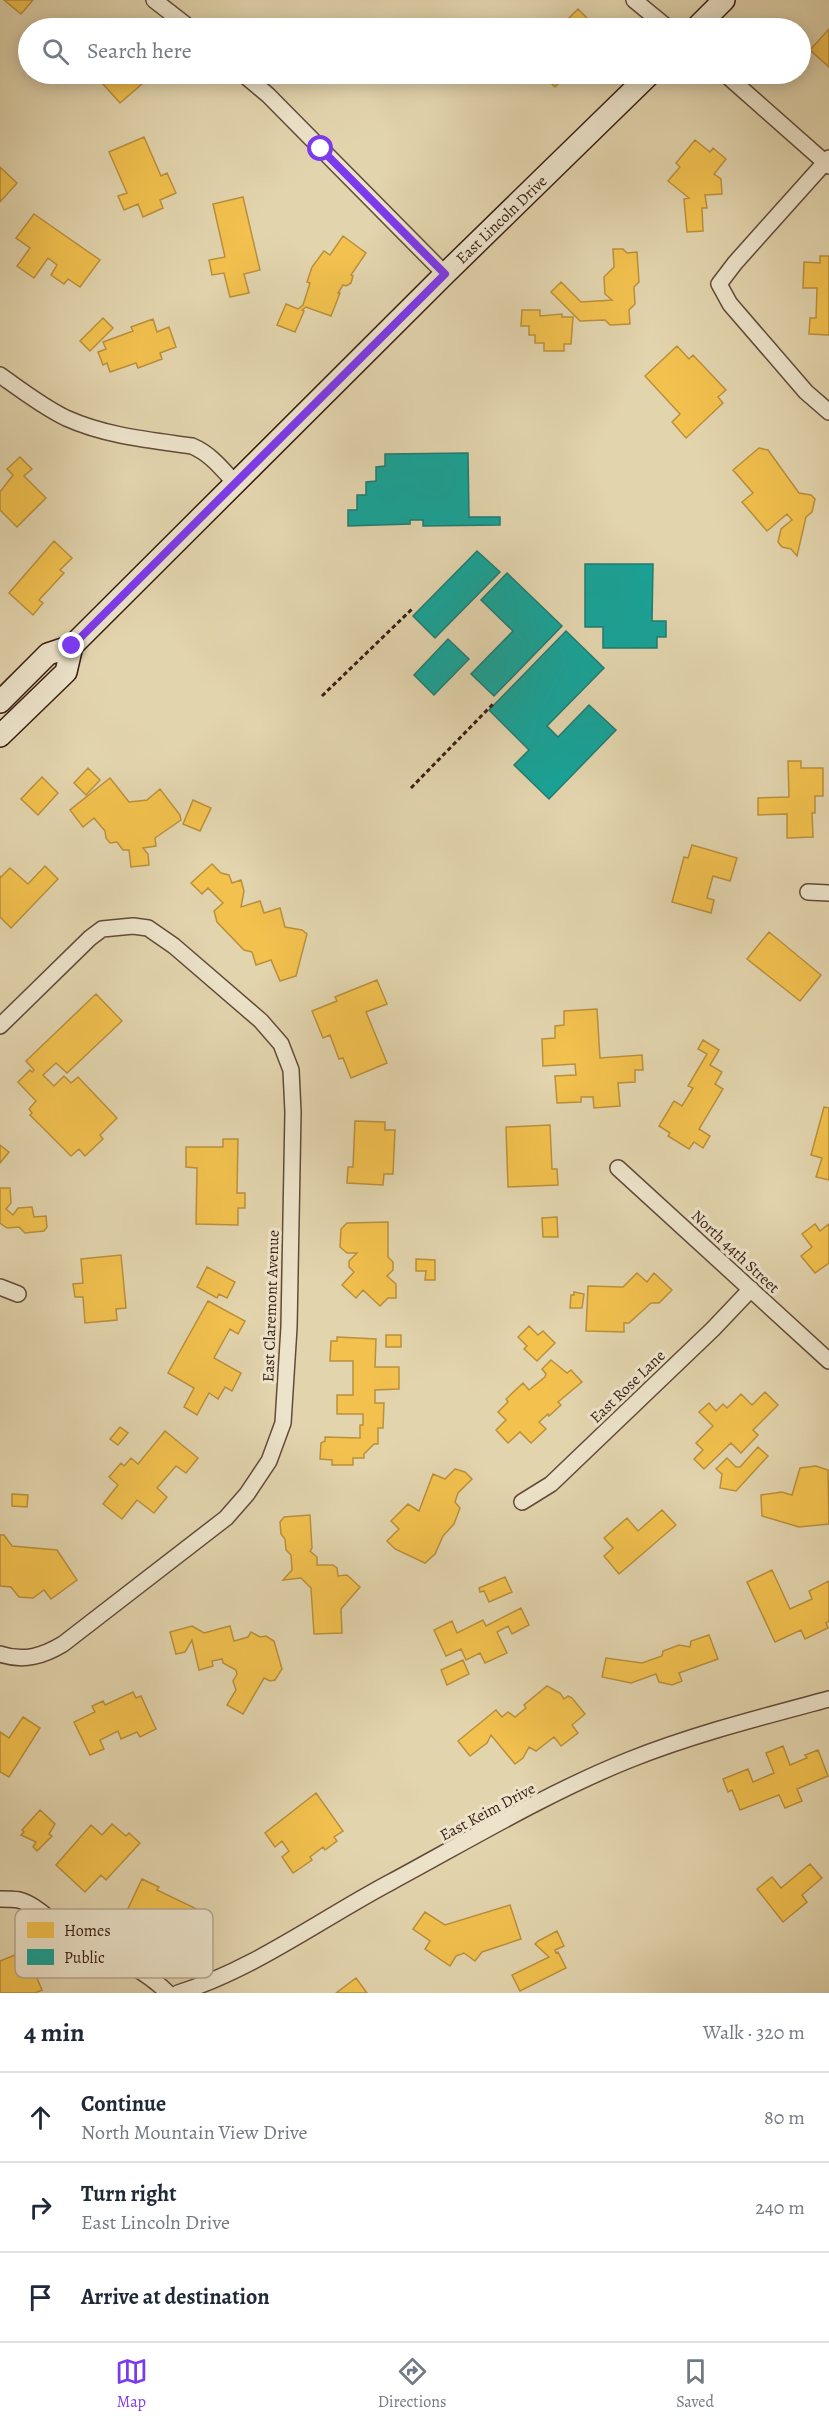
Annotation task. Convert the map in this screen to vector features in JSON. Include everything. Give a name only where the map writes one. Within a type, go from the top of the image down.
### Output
[{"type":"main road","points":[[706,18],[724,0]]},
{"type":"main road","name":"East Lincoln Drive","points":[[0,702],[48,654],[72,646],[445,274],[640,84]]},
{"type":"main road","name":"East Lincoln Drive","points":[[0,736],[66,672],[72,646]]},
{"type":"street","points":[[154,0],[177,18]]},
{"type":"street","points":[[634,0],[656,18]]},
{"type":"street","points":[[255,84],[445,274]]},
{"type":"street","points":[[737,84],[828,162],[735,263],[719,284],[730,304],[791,375],[829,412]]},
{"type":"street","points":[[0,375],[63,416],[86,425],[116,435],[192,446],[201,450],[215,461],[236,484]]},
{"type":"street","points":[[808,892],[829,893]]},
{"type":"street","name":"East Claremont Avenue","points":[[0,1026],[102,929],[133,926],[148,928],[174,946],[261,1021],[281,1044],[291,1070],[293,1112],[290,1327],[283,1423],[269,1461],[247,1494],[226,1518],[63,1644],[46,1654],[31,1658],[0,1654]]},
{"type":"street","name":"North 44th Street","points":[[618,1168],[829,1361]]},
{"type":"street","points":[[0,1287],[18,1294]]},
{"type":"street","name":"East Rose Lane","points":[[522,1502],[551,1484],[752,1289]]},
{"type":"street","name":"East Keim Drive","points":[[178,1993],[207,1984],[250,1963],[341,1908],[579,1782],[671,1744],[829,1699]]},
{"type":"street","points":[[0,1899],[19,1900],[36,1909]]},
{"type":"street","points":[[150,1978],[168,1993]]},
{"type":"path","points":[[322,696],[412,609]]},
{"type":"path","points":[[411,788],[493,704]]},
{"type":"building: Homes","points":[[4,0],[33,0],[21,14]]},
{"type":"building: Homes","points":[[578,9],[587,18],[569,18]]},
{"type":"building: Homes","points":[[829,29],[829,67],[811,49]]},
{"type":"building: Homes","points":[[103,84],[142,84],[120,103]]},
{"type":"building: Homes","points":[[144,137],[161,176],[167,173],[176,193],[160,200],[163,208],[143,217],[138,204],[124,210],[118,196],[127,193],[109,152]]},
{"type":"building: Homes","points":[[695,140],[710,152],[713,148],[726,159],[714,174],[721,179],[722,194],[705,195],[707,208],[702,208],[703,231],[687,232],[684,199],[689,198],[668,181],[680,167],[676,163]]},
{"type":"building: Homes","points":[[0,167],[17,183],[0,202]]},
{"type":"building: Homes","points":[[243,197],[260,270],[244,274],[249,293],[230,297],[224,273],[212,275],[209,260],[225,257],[213,204]]},
{"type":"building: Homes","points":[[34,214],[100,260],[80,287],[68,279],[64,284],[51,275],[57,265],[48,258],[34,278],[17,266],[30,248],[16,238]]},
{"type":"building: Homes","points":[[343,236],[366,253],[351,275],[353,276],[351,283],[343,285],[338,293],[340,293],[331,316],[306,307],[302,310],[304,311],[295,332],[277,325],[286,304],[298,309],[303,305],[312,267],[324,251],[330,255]]},
{"type":"building: Homes","points":[[613,249],[623,249],[627,253],[637,252],[639,282],[634,287],[635,304],[629,310],[630,324],[610,325],[605,320],[580,321],[551,292],[561,282],[581,302],[612,300],[605,294],[604,277],[614,267]]},
{"type":"building: Homes","points":[[820,256],[829,256],[829,335],[809,334],[810,318],[816,318],[817,288],[803,288],[804,262],[820,263]]},
{"type":"building: Homes","points":[[522,310],[540,310],[540,316],[562,314],[562,317],[573,317],[571,344],[564,344],[564,351],[544,351],[544,343],[535,343],[535,335],[529,335],[529,326],[521,326]]},
{"type":"building: Homes","points":[[103,318],[113,328],[90,351],[80,341]]},
{"type":"building: Homes","points":[[153,319],[157,332],[169,327],[176,347],[160,353],[162,359],[138,368],[136,363],[110,372],[107,363],[103,365],[98,352],[106,349],[103,342],[133,331],[131,327]]},
{"type":"building: Homes","points":[[677,346],[689,359],[693,355],[726,390],[718,397],[723,403],[686,438],[672,422],[680,414],[645,376]]},
{"type":"building: Homes","points":[[759,448],[768,450],[799,493],[811,495],[815,499],[812,512],[806,517],[797,556],[791,549],[782,547],[778,542],[781,529],[792,520],[787,514],[767,531],[742,502],[753,493],[733,470]]},
{"type":"building: Homes","points":[[20,457],[32,469],[24,476],[46,498],[17,527],[0,510],[0,492],[13,475],[7,469]]},
{"type":"building: Homes","points":[[54,541],[72,558],[60,570],[64,573],[39,600],[43,603],[33,615],[9,593]]},
{"type":"building: Homes","points":[[788,761],[801,761],[801,768],[823,768],[823,796],[815,796],[815,813],[812,813],[813,837],[787,838],[787,814],[758,815],[758,798],[789,797]]},
{"type":"building: Homes","points":[[88,768],[100,780],[86,795],[74,783]]},
{"type":"building: Homes","points":[[42,777],[58,793],[38,815],[21,799]]},
{"type":"building: Homes","points":[[110,778],[129,802],[147,800],[160,789],[180,815],[181,820],[155,838],[156,846],[143,848],[148,854],[149,865],[131,867],[129,850],[123,850],[117,842],[110,843],[105,831],[94,818],[83,827],[70,810]]},
{"type":"building: Homes","points":[[193,800],[211,808],[200,831],[183,824]]},
{"type":"building: Homes","points":[[692,845],[737,858],[730,881],[713,876],[707,898],[714,900],[711,913],[672,902],[684,857],[688,858]]},
{"type":"building: Homes","points":[[212,864],[221,873],[229,875],[232,883],[241,880],[244,891],[241,907],[260,901],[264,913],[280,908],[285,927],[302,930],[307,934],[296,976],[280,981],[271,960],[256,965],[252,952],[244,950],[217,922],[214,911],[223,903],[208,888],[202,894],[191,883]]},
{"type":"building: Homes","points":[[45,866],[58,879],[11,928],[0,917],[0,876],[10,868],[28,884]]},
{"type":"building: Homes","points":[[769,932],[821,975],[800,1001],[747,959]]},
{"type":"building: Homes","points":[[377,980],[387,1004],[366,1012],[387,1063],[351,1078],[343,1058],[339,1059],[330,1035],[323,1038],[312,1011],[337,1001],[335,997]]},
{"type":"building: Homes","points":[[96,994],[122,1021],[67,1073],[56,1063],[43,1075],[54,1086],[64,1076],[71,1083],[78,1077],[117,1118],[100,1135],[103,1139],[85,1156],[79,1149],[71,1156],[30,1115],[32,1113],[29,1109],[36,1101],[18,1082],[30,1070],[32,1072],[34,1070],[26,1061]]},
{"type":"building: Homes","points":[[597,1009],[600,1058],[642,1055],[643,1070],[635,1070],[635,1082],[618,1083],[620,1106],[594,1108],[593,1097],[581,1097],[581,1102],[557,1103],[555,1076],[576,1075],[575,1064],[543,1066],[542,1039],[555,1038],[555,1026],[564,1025],[564,1011]]},
{"type":"building: Homes","points":[[703,1040],[719,1050],[710,1065],[722,1072],[715,1084],[723,1089],[699,1129],[710,1136],[703,1148],[694,1142],[689,1149],[668,1136],[670,1133],[659,1126],[674,1101],[682,1106],[693,1088],[688,1086],[707,1054],[698,1049]]},
{"type":"building: Homes","points":[[824,1107],[829,1108],[829,1180],[816,1177],[822,1158],[811,1155]]},
{"type":"building: Homes","points":[[355,1121],[385,1122],[385,1130],[395,1130],[393,1174],[384,1174],[383,1185],[347,1183],[348,1167],[353,1167]]},
{"type":"building: Homes","points":[[550,1125],[552,1169],[557,1169],[558,1185],[508,1187],[506,1127]]},
{"type":"building: Homes","points":[[223,1139],[238,1139],[237,1193],[245,1193],[245,1208],[238,1208],[238,1225],[196,1224],[197,1168],[186,1167],[186,1147],[223,1147]]},
{"type":"building: Homes","points":[[0,1145],[9,1152],[0,1163]]},
{"type":"building: Homes","points":[[0,1188],[10,1188],[11,1203],[6,1209],[13,1215],[18,1208],[32,1207],[34,1217],[46,1216],[47,1227],[44,1231],[25,1233],[19,1227],[7,1228],[0,1223]]},
{"type":"building: Homes","points":[[557,1217],[558,1237],[543,1237],[542,1218]]},
{"type":"building: Homes","points":[[388,1222],[388,1257],[393,1262],[393,1270],[387,1276],[396,1284],[396,1298],[388,1298],[380,1306],[363,1290],[356,1298],[342,1285],[354,1272],[349,1267],[349,1261],[357,1253],[347,1253],[340,1247],[341,1229],[347,1223]]},
{"type":"building: Homes","points":[[815,1224],[820,1231],[829,1224],[829,1263],[815,1273],[801,1256],[812,1247],[802,1234]]},
{"type":"building: Homes","points":[[121,1255],[126,1308],[116,1309],[117,1320],[85,1323],[83,1297],[75,1297],[73,1284],[83,1283],[81,1259]]},
{"type":"building: Homes","points":[[416,1259],[435,1260],[435,1280],[425,1280],[426,1271],[416,1271]]},
{"type":"building: Homes","points":[[207,1267],[235,1282],[227,1298],[219,1294],[217,1298],[197,1287]]},
{"type":"building: Homes","points":[[637,1273],[647,1282],[654,1273],[672,1290],[659,1303],[651,1303],[629,1323],[624,1323],[624,1332],[586,1331],[588,1286],[623,1287]]},
{"type":"building: Homes","points":[[574,1292],[584,1294],[582,1308],[570,1308],[571,1295],[574,1295]]},
{"type":"building: Homes","points":[[208,1301],[245,1321],[238,1334],[230,1329],[214,1358],[241,1373],[232,1391],[225,1387],[218,1399],[209,1393],[197,1415],[184,1407],[194,1388],[168,1373]]},
{"type":"building: Homes","points":[[529,1326],[538,1335],[543,1331],[555,1343],[537,1361],[524,1349],[527,1346],[518,1337]]},
{"type":"building: Homes","points":[[386,1335],[401,1335],[401,1347],[386,1347]]},
{"type":"building: Homes","points":[[337,1337],[376,1339],[375,1367],[399,1367],[399,1389],[375,1390],[375,1403],[384,1403],[383,1428],[378,1428],[378,1444],[374,1444],[364,1454],[364,1458],[353,1458],[353,1465],[332,1465],[332,1460],[320,1459],[321,1443],[325,1441],[325,1437],[360,1438],[360,1425],[363,1425],[363,1414],[337,1414],[337,1395],[353,1395],[353,1361],[330,1361],[331,1341],[337,1341]]},
{"type":"building: Homes","points":[[551,1360],[567,1373],[571,1370],[582,1382],[558,1402],[561,1405],[539,1422],[546,1429],[531,1443],[520,1432],[508,1443],[496,1430],[506,1420],[498,1412],[508,1402],[506,1399],[523,1383],[529,1390],[545,1377],[546,1374],[542,1369]]},
{"type":"building: Homes","points":[[765,1392],[778,1405],[753,1430],[758,1435],[741,1453],[731,1443],[704,1469],[694,1459],[703,1450],[696,1443],[713,1426],[699,1412],[709,1403],[716,1411],[723,1404],[727,1408],[741,1394],[752,1405]]},
{"type":"building: Homes","points":[[120,1427],[128,1433],[118,1445],[110,1439]]},
{"type":"building: Homes","points":[[165,1431],[198,1458],[186,1473],[176,1466],[157,1488],[167,1497],[154,1513],[137,1500],[122,1519],[103,1504],[118,1485],[109,1477],[121,1463],[124,1466],[131,1458],[138,1464]]},
{"type":"building: Homes","points":[[758,1447],[768,1456],[736,1491],[720,1488],[722,1474],[716,1469],[727,1458],[736,1467],[740,1467]]},
{"type":"building: Homes","points":[[816,1466],[828,1470],[829,1524],[799,1527],[762,1516],[761,1495],[782,1492],[792,1495],[800,1468]]},
{"type":"building: Homes","points":[[455,1469],[465,1472],[472,1479],[458,1493],[455,1502],[460,1508],[454,1524],[443,1536],[435,1554],[425,1563],[395,1549],[387,1541],[399,1529],[391,1521],[408,1504],[419,1511],[433,1474],[445,1479]]},
{"type":"building: Homes","points":[[12,1494],[28,1495],[27,1507],[12,1506]]},
{"type":"building: Homes","points":[[662,1510],[676,1525],[619,1574],[604,1556],[613,1548],[604,1538],[627,1518],[638,1531]]},
{"type":"building: Homes","points":[[310,1515],[312,1548],[310,1551],[317,1557],[317,1565],[333,1565],[337,1568],[338,1576],[347,1575],[360,1587],[341,1609],[342,1633],[314,1634],[311,1588],[301,1578],[283,1580],[292,1570],[291,1555],[286,1550],[280,1522],[284,1517]]},
{"type":"building: Homes","points":[[0,1535],[4,1535],[12,1546],[57,1550],[77,1580],[51,1599],[44,1590],[33,1598],[19,1597],[11,1587],[0,1586]]},
{"type":"building: Homes","points":[[772,1570],[790,1609],[812,1599],[809,1591],[829,1581],[829,1621],[826,1623],[828,1628],[805,1639],[801,1630],[775,1642],[747,1582]]},
{"type":"building: Homes","points":[[505,1577],[512,1592],[489,1602],[484,1591],[480,1592],[479,1588]]},
{"type":"building: Homes","points":[[521,1608],[529,1625],[512,1634],[508,1626],[497,1632],[507,1653],[485,1663],[480,1653],[466,1660],[461,1649],[446,1656],[434,1630],[452,1621],[457,1633],[483,1620],[486,1626]]},
{"type":"building: Homes","points":[[192,1626],[204,1633],[230,1626],[234,1641],[248,1637],[251,1632],[274,1641],[282,1669],[275,1680],[270,1681],[264,1678],[243,1714],[227,1705],[236,1690],[233,1681],[237,1674],[236,1670],[223,1663],[222,1659],[212,1661],[213,1666],[199,1670],[192,1640],[185,1652],[176,1654],[170,1632]]},
{"type":"building: Homes","points":[[709,1635],[718,1659],[679,1673],[682,1681],[672,1685],[659,1682],[656,1674],[631,1683],[602,1677],[606,1658],[642,1663],[662,1656],[663,1651],[679,1645],[690,1647],[691,1641]]},
{"type":"building: Homes","points":[[463,1660],[469,1674],[447,1685],[441,1670]]},
{"type":"building: Homes","points":[[547,1686],[560,1693],[564,1699],[568,1696],[572,1698],[585,1714],[572,1725],[578,1733],[561,1746],[554,1737],[536,1751],[529,1747],[523,1758],[515,1764],[491,1735],[487,1743],[470,1756],[458,1741],[496,1710],[502,1717],[508,1712],[515,1717],[526,1708],[524,1705]]},
{"type":"building: Homes","points":[[133,1692],[136,1698],[141,1696],[156,1729],[140,1737],[137,1732],[121,1739],[118,1731],[100,1740],[104,1749],[90,1755],[74,1722],[95,1712],[92,1706],[103,1701],[105,1705]]},
{"type":"building: Homes","points":[[23,1717],[40,1728],[9,1777],[0,1772],[0,1732],[9,1738]]},
{"type":"building: Homes","points":[[783,1746],[790,1765],[807,1758],[805,1755],[818,1750],[828,1776],[797,1789],[802,1801],[785,1808],[779,1795],[740,1810],[732,1790],[728,1792],[723,1779],[748,1769],[753,1782],[774,1773],[766,1753]]},
{"type":"building: Homes","points":[[316,1793],[343,1831],[334,1837],[337,1841],[325,1850],[323,1847],[310,1857],[312,1860],[293,1873],[282,1857],[289,1851],[282,1841],[275,1847],[265,1833]]},
{"type":"building: Homes","points":[[40,1810],[55,1824],[49,1834],[52,1836],[37,1851],[33,1847],[36,1842],[21,1835],[24,1832],[22,1830]]},
{"type":"building: Homes","points":[[112,1824],[126,1836],[129,1833],[140,1843],[106,1880],[101,1875],[85,1892],[56,1865],[91,1825],[102,1835]]},
{"type":"building: Homes","points":[[810,1864],[822,1878],[802,1895],[807,1902],[783,1922],[757,1889],[772,1877],[781,1888]]},
{"type":"building: Homes","points":[[142,1879],[159,1887],[157,1890],[197,1909],[128,1909]]},
{"type":"building: Homes","points":[[510,1905],[521,1939],[482,1952],[475,1961],[464,1953],[456,1956],[450,1966],[425,1949],[430,1941],[413,1929],[425,1912],[445,1925]]},
{"type":"building: Homes","points":[[557,1931],[564,1946],[555,1950],[566,1968],[520,1991],[512,1975],[549,1957],[535,1944]]},
{"type":"building: Homes","points":[[15,1955],[15,1978],[37,1978],[42,1990],[35,1993],[0,1993],[0,1961]]},
{"type":"building: Homes","points":[[356,1978],[367,1993],[336,1993]]},
{"type":"building: Public","points":[[468,453],[469,517],[500,517],[500,525],[423,526],[423,520],[410,520],[410,524],[348,526],[348,510],[357,510],[357,495],[366,495],[366,482],[376,481],[376,467],[385,466],[385,454]]},
{"type":"building: Public","points":[[477,551],[500,572],[435,638],[413,616]]},
{"type":"building: Public","points":[[585,564],[653,564],[652,621],[666,621],[666,637],[657,637],[657,648],[603,648],[603,627],[585,627]]},
{"type":"building: Public","points":[[507,573],[562,626],[494,696],[471,674],[513,631],[481,600]]},
{"type":"building: Public","points":[[566,631],[604,668],[547,726],[558,737],[589,705],[616,730],[549,799],[514,765],[529,750],[489,710]]},
{"type":"building: Public","points":[[448,639],[469,659],[434,695],[414,675]]},
{"type":"route","points":[[72,646],[445,274],[321,149]]}]
